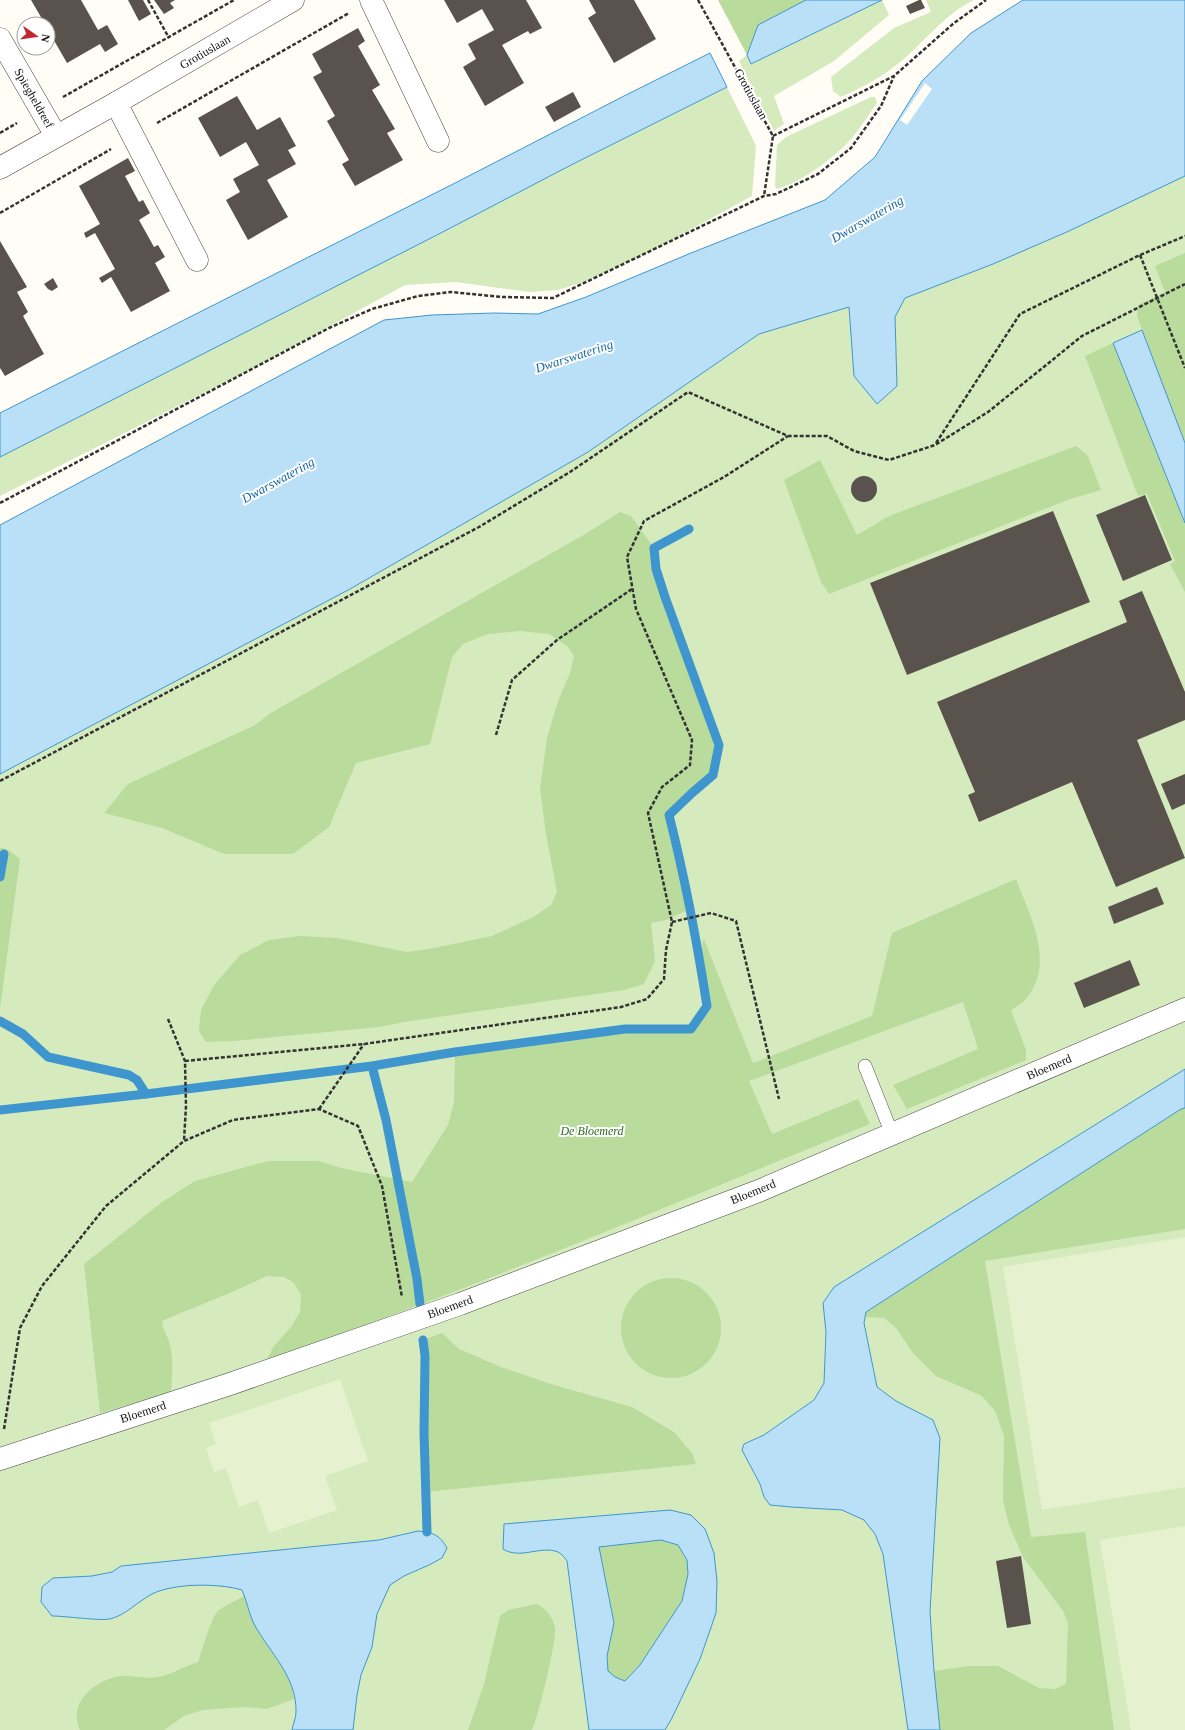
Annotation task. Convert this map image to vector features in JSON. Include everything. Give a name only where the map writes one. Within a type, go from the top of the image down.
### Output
[{"type":"street","name":"Grotiuslaan","points":[[0,168],[116,103],[293,0]]},
{"type":"street","points":[[371,0],[438,142]]},
{"type":"street","name":"Spiegheldreef","points":[[0,39],[56,136]]},
{"type":"street","points":[[116,103],[197,260]]},
{"type":"street","name":"Bloemerd","points":[[0,1459],[230,1384],[460,1304],[760,1190],[1185,1009]]},
{"type":"lane","points":[[865,1066],[892,1134]]},
{"type":"path","points":[[148,0],[183,64]]},
{"type":"path","points":[[0,133],[234,0]]},
{"type":"path","points":[[0,213],[371,0]]},
{"type":"path","name":"Grotiuslaan","points":[[698,0],[774,136]]},
{"type":"path","points":[[764,196],[774,136],[894,76],[954,23],[986,0]]},
{"type":"path","points":[[0,502],[329,328],[372,310],[418,296],[451,292],[502,297],[553,298],[764,196],[776,194],[818,174],[851,148],[881,106],[894,76]]},
{"type":"path","points":[[935,445],[1020,314],[1140,255],[1185,236]]},
{"type":"path","points":[[1140,255],[1185,368]]},
{"type":"path","points":[[0,781],[479,527],[570,472],[688,392],[788,436],[827,436],[854,451],[889,460],[935,445],[988,412],[1082,336],[1185,284]]},
{"type":"path","points":[[185,1061],[364,1044],[621,1007],[647,999],[664,979],[666,950],[672,922],[648,813],[662,787],[690,765],[692,740],[636,609],[627,557],[644,521],[724,477],[788,436]]},
{"type":"path","points":[[496,735],[512,680],[557,640],[632,589]]},
{"type":"path","points":[[672,922],[711,913],[736,921],[779,1098]]},
{"type":"path","points":[[168,1019],[185,1061],[186,1106],[184,1141]]},
{"type":"path","points":[[319,1109],[364,1044]]},
{"type":"path","points":[[2,1436],[20,1328],[42,1286],[106,1206],[184,1141],[233,1120],[319,1109],[358,1126],[382,1186],[407,1323]]},
{"type":"green space","points":[[718,0],[806,0],[758,25],[747,55]]},
{"type":"green space","points":[[882,0],[889,15],[834,61],[774,96],[784,124],[774,131],[739,61],[747,55],[751,64]]},
{"type":"green space","points":[[926,0],[974,0],[953,13],[908,55],[886,73],[841,97],[833,91],[831,77],[894,28],[931,12]]},
{"type":"green space","points":[[727,87],[756,146],[752,196],[653,250],[584,282],[558,290],[529,292],[456,282],[405,285],[253,368],[0,496],[0,457],[437,235],[573,164]]},
{"type":"green space","points":[[871,97],[875,97],[877,103],[845,146],[807,175],[787,186],[777,189],[775,186],[777,145],[786,137]]},
{"type":"green space","name":"De Bloemerd","points":[[1185,174],[1185,1730],[0,1730],[0,765],[350,589],[588,452],[759,334],[849,307],[854,376],[897,386],[895,317],[905,298],[993,264]]},
{"type":"green space","points":[[1185,253],[1185,443],[1137,316],[1138,305],[1165,292],[1155,266]]},
{"type":"green space","points":[[1113,343],[1185,523],[1185,592],[1170,564],[1175,561],[1147,494],[1138,496],[1085,356]]},
{"type":"green space","points":[[1076,446],[1088,456],[1101,490],[1070,499],[829,594],[821,582],[784,480],[820,460],[857,535],[889,516]]},
{"type":"green space","points":[[620,512],[631,516],[654,548],[656,569],[665,597],[719,745],[713,775],[669,815],[678,848],[690,909],[666,920],[651,923],[655,961],[644,984],[624,990],[404,1022],[379,1027],[234,1041],[206,1042],[199,1031],[201,1010],[214,985],[240,955],[269,940],[300,936],[338,938],[407,952],[492,936],[533,917],[551,905],[557,892],[546,834],[540,789],[547,738],[558,701],[570,673],[574,656],[567,646],[549,634],[520,631],[488,634],[463,644],[452,657],[430,744],[356,763],[329,827],[293,854],[224,854],[162,828],[104,813],[128,784],[255,725],[269,714],[587,533]]},
{"type":"green space","points":[[0,847],[10,851],[20,859],[0,1009]]},
{"type":"green space","points":[[1016,879],[1028,908],[1038,939],[1040,955],[1039,970],[1035,985],[1026,999],[1011,1010],[1026,1050],[1026,1060],[907,1109],[893,1085],[978,1049],[963,1002],[749,1081],[772,1134],[858,1099],[870,1124],[495,1276],[344,1333],[267,1359],[274,1346],[291,1327],[300,1312],[301,1294],[294,1283],[284,1277],[267,1276],[162,1321],[172,1357],[171,1392],[100,1413],[84,1264],[162,1202],[195,1181],[268,1161],[319,1161],[341,1168],[412,1182],[448,1125],[454,1102],[455,1052],[625,1029],[691,1029],[707,1006],[699,952],[704,939],[753,1063],[872,1016],[892,933]]},
{"type":"green space","points":[[1185,1108],[1185,1229],[985,1261],[1031,1537],[1085,1532],[1114,1730],[940,1730],[934,1671],[969,1666],[998,1666],[1039,1688],[1055,1689],[1066,1684],[1068,1623],[1063,1611],[1023,1557],[1009,1525],[1003,1500],[1004,1436],[995,1411],[982,1396],[936,1376],[913,1353],[896,1328],[884,1318],[865,1317],[866,1312],[1181,1109]]},
{"type":"green space","points":[[1185,1237],[1185,1487],[1042,1510],[1003,1267]]},
{"type":"green space","points":[[671,1278],[690,1282],[706,1293],[717,1309],[721,1328],[717,1347],[706,1363],[690,1374],[671,1378],[652,1374],[636,1363],[625,1347],[621,1328],[625,1309],[636,1293],[652,1282]]},
{"type":"green space","points":[[442,1333],[459,1349],[501,1367],[554,1385],[632,1407],[674,1432],[692,1453],[696,1464],[426,1492],[424,1433],[425,1356],[423,1340]]},
{"type":"green space","points":[[340,1379],[368,1461],[325,1476],[337,1510],[269,1533],[258,1500],[239,1507],[226,1468],[214,1472],[206,1448],[216,1444],[209,1423]]},
{"type":"green space","points":[[1185,1526],[1185,1730],[1131,1730],[1100,1540]]},
{"type":"green space","points":[[661,1540],[678,1545],[687,1560],[688,1574],[682,1601],[640,1665],[625,1681],[615,1677],[608,1671],[607,1656],[614,1623],[599,1546]]},
{"type":"green space","points":[[244,1596],[251,1617],[259,1633],[288,1678],[294,1699],[267,1709],[244,1707],[203,1710],[184,1716],[164,1730],[80,1730],[77,1721],[79,1704],[90,1690],[106,1680],[115,1677],[125,1676],[153,1678],[198,1662],[214,1616],[227,1605]]},
{"type":"green space","points":[[537,1604],[551,1617],[555,1628],[555,1635],[546,1679],[532,1730],[468,1730],[484,1684],[500,1616],[508,1610]]},
{"type":"water","points":[[806,0],[882,0],[751,64],[747,55],[758,25]]},
{"type":"water","name":"Dwarswatering","points":[[1023,0],[1185,0],[1185,176],[1069,231],[993,264],[905,298],[895,317],[897,386],[877,404],[854,376],[849,307],[759,334],[588,452],[350,589],[0,774],[0,525],[384,320],[432,315],[494,313],[538,314],[586,297],[691,253],[825,200],[875,157],[922,81],[971,33]]},
{"type":"water","points":[[710,53],[727,87],[573,164],[437,235],[0,457],[0,413]]},
{"type":"water","points":[[1142,330],[1185,443],[1185,523],[1113,343]]},
{"type":"water","points":[[1185,1069],[1185,1108],[1181,1109],[866,1312],[864,1323],[877,1387],[896,1401],[933,1420],[940,1438],[930,1612],[940,1730],[908,1730],[883,1554],[875,1534],[864,1520],[842,1510],[770,1505],[764,1497],[760,1484],[742,1450],[744,1444],[764,1435],[814,1400],[824,1383],[826,1332],[823,1303],[834,1287]]},
{"type":"water","points":[[670,1510],[691,1515],[705,1529],[714,1553],[717,1581],[716,1613],[700,1659],[665,1730],[589,1730],[567,1561],[558,1552],[551,1550],[516,1553],[503,1549],[504,1524]],"holes":[[[661,1540],[678,1545],[687,1560],[688,1574],[682,1601],[640,1665],[625,1681],[615,1677],[608,1671],[607,1656],[614,1623],[599,1547]]]},
{"type":"water","points":[[418,1531],[435,1535],[447,1548],[442,1558],[404,1576],[390,1585],[377,1614],[372,1647],[361,1675],[353,1730],[292,1730],[296,1712],[292,1688],[287,1676],[254,1624],[242,1590],[221,1586],[196,1585],[161,1590],[147,1597],[121,1615],[110,1619],[52,1616],[41,1602],[42,1587],[53,1578],[92,1576],[112,1572],[121,1566],[379,1540]]},
{"type":"pier","points":[[925,83],[932,89],[907,125],[900,120]]},
{"type":"building","points":[[31,0],[81,0],[98,30],[107,25],[118,44],[105,52],[100,44],[67,63],[56,44],[56,16],[40,16]]},
{"type":"building","points":[[128,0],[143,0],[151,14],[139,21]]},
{"type":"building","points":[[154,0],[175,0],[170,3],[174,8],[164,14]]},
{"type":"building","points":[[444,0],[526,0],[542,28],[530,34],[528,31],[502,45],[524,83],[485,106],[463,67],[476,59],[468,44],[494,30],[482,9],[457,23]]},
{"type":"building","points":[[589,0],[634,0],[656,39],[614,63],[588,18],[596,13]]},
{"type":"building","points":[[921,0],[925,8],[910,14],[906,6]]},
{"type":"building","points":[[358,28],[365,41],[358,46],[380,85],[372,90],[395,129],[387,133],[403,160],[355,186],[342,164],[349,160],[327,121],[335,116],[313,77],[322,72],[312,54]]},
{"type":"building","points":[[573,92],[581,107],[554,122],[545,107]]},
{"type":"building","points":[[237,96],[257,130],[280,117],[296,146],[288,150],[296,164],[267,180],[288,217],[248,240],[226,200],[240,192],[233,179],[259,165],[246,142],[220,157],[198,118]]},
{"type":"building","points":[[128,158],[135,171],[125,176],[139,202],[143,200],[150,213],[139,220],[154,247],[158,245],[165,257],[155,263],[170,291],[131,312],[111,277],[102,283],[99,278],[115,269],[95,233],[86,238],[84,233],[100,224],[79,186]]},
{"type":"building","points":[[0,241],[27,287],[17,292],[28,312],[23,316],[44,354],[5,376],[0,368]]},
{"type":"building","points":[[53,278],[58,287],[52,291],[44,284]]},
{"type":"building","points":[[864,476],[873,480],[877,489],[873,498],[864,502],[855,498],[851,489],[855,480]]},
{"type":"building","points":[[1145,495],[1172,560],[1123,581],[1096,515]]},
{"type":"building","points":[[1053,511],[1090,602],[907,675],[870,583]]},
{"type":"building","points":[[1142,591],[1185,692],[1185,720],[1137,740],[1185,858],[1116,887],[1072,782],[979,822],[968,795],[975,792],[937,702],[1127,622],[1119,601]]},
{"type":"building","points":[[1185,774],[1185,804],[1172,810],[1161,784]]},
{"type":"building","points":[[1157,887],[1164,904],[1114,924],[1108,907]]},
{"type":"building","points":[[1130,960],[1140,985],[1084,1008],[1074,983]]},
{"type":"building","points":[[1021,1556],[1031,1624],[1007,1628],[996,1561]]},
{"type":"waterway","points":[[0,1110],[146,1094],[372,1066],[455,1052],[625,1029],[691,1029],[707,1006],[690,910],[669,815],[713,775],[719,745],[665,597],[656,569],[654,548],[689,529]]},
{"type":"waterway","points":[[0,877],[4,854]]},
{"type":"waterway","points":[[0,1021],[23,1034],[48,1057],[129,1075],[137,1080],[146,1094]]},
{"type":"waterway","points":[[372,1066],[386,1120],[417,1279],[420,1304]]},
{"type":"waterway","points":[[423,1340],[425,1356],[424,1433],[427,1532]]}]
